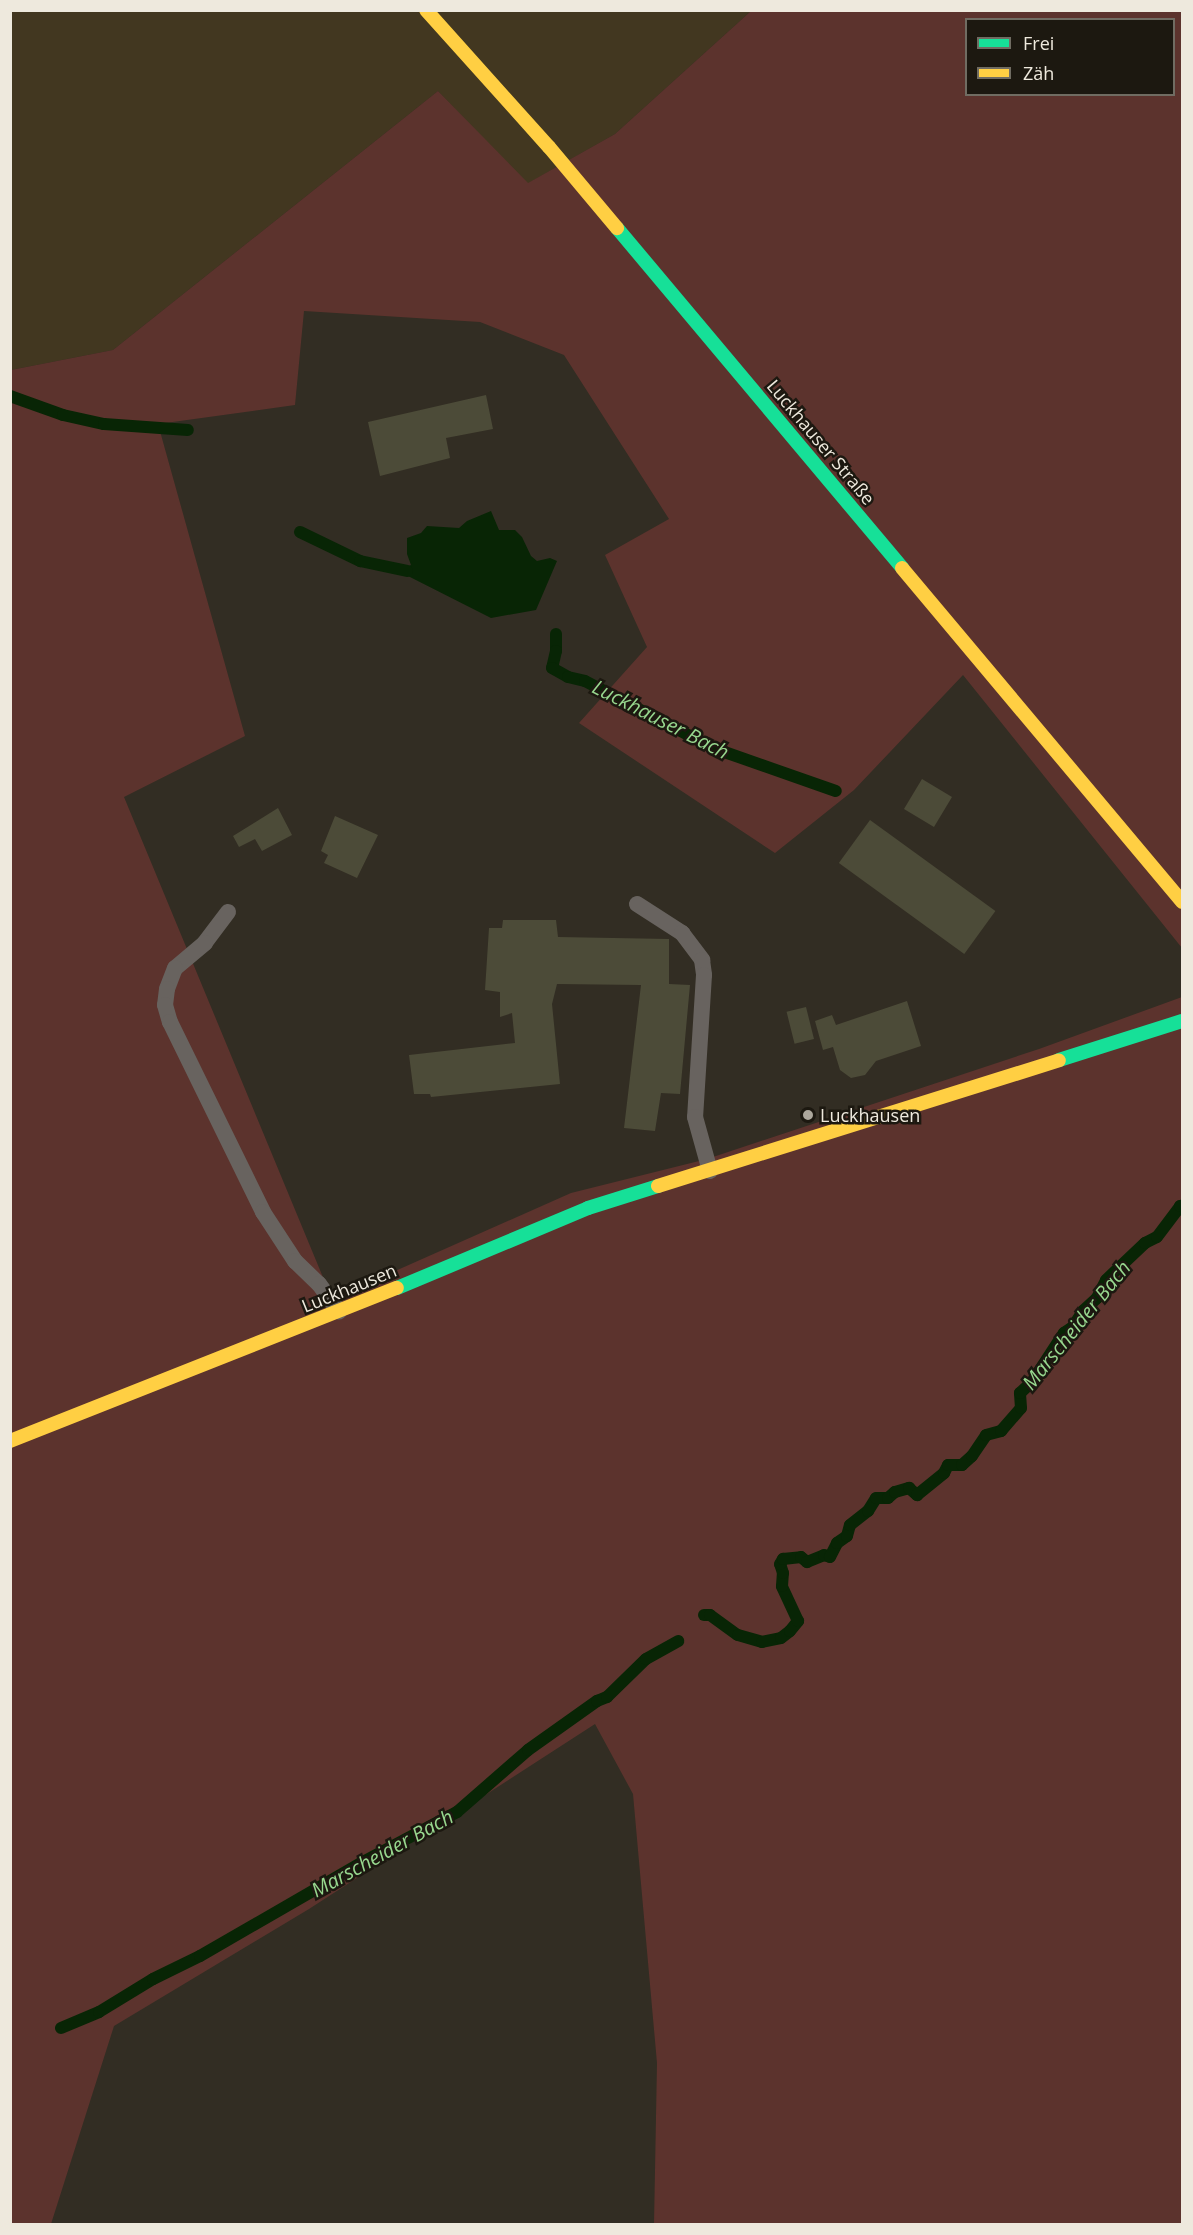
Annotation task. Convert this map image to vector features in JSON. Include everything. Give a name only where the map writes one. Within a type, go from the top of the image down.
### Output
[{"type":"street","name":"Luckhauser Straße","points":[[426,10],[549,147],[1182,902]]},
{"type":"street","name":"Luckhausen","points":[[10,1441],[339,1312],[588,1208],[1182,1021]]},
{"type":"lane","points":[[637,904],[682,933],[702,960],[704,975],[695,1117],[710,1171]]},
{"type":"lane","points":[[228,912],[205,943],[175,968],[167,989],[165,1005],[170,1022],[263,1212],[295,1261],[319,1284],[339,1312]]},
{"type":"shaded area","points":[[11,11],[751,11],[615,134],[527,184],[438,91],[113,350],[11,370]]},
{"type":"shaded area","points":[[751,11],[1182,11],[1182,948],[963,675],[854,790],[775,853],[579,723],[647,647],[605,555],[669,519],[564,355],[480,322],[304,311],[295,405],[158,424],[245,736],[124,797],[332,1299],[571,1193],[707,1159],[1039,1049],[1182,997],[1182,2224],[654,2224],[657,2063],[633,1794],[595,1724],[309,1909],[114,2026],[51,2224],[11,2224],[11,370],[113,350],[438,91],[528,183],[615,134]]},
{"type":"shaded area","points":[[491,511],[499,530],[515,530],[522,537],[531,556],[537,561],[550,558],[557,561],[536,610],[491,618],[406,575],[406,567],[411,565],[407,554],[407,538],[421,533],[427,526],[459,528],[467,521]]},
{"type":"building","points":[[486,395],[493,429],[446,438],[450,458],[380,476],[368,422]]},
{"type":"building","points":[[922,779],[952,797],[934,827],[904,809]]},
{"type":"building","points":[[278,808],[292,835],[262,851],[255,839],[239,847],[233,836]]},
{"type":"building","points":[[335,816],[378,835],[357,878],[324,863],[328,855],[321,851]]},
{"type":"building","points":[[870,820],[995,911],[964,954],[839,863]]},
{"type":"building","points":[[503,920],[556,920],[558,937],[669,939],[669,984],[690,985],[680,1094],[661,1093],[655,1131],[624,1128],[641,985],[557,984],[552,1004],[560,1084],[431,1097],[430,1094],[414,1094],[409,1055],[515,1043],[512,1013],[500,1017],[500,992],[485,990],[489,928],[502,928]]},
{"type":"building","points":[[907,1001],[921,1046],[876,1061],[865,1075],[851,1078],[840,1070],[833,1047],[823,1050],[815,1021],[832,1015],[836,1025]]},
{"type":"building","points":[[806,1007],[814,1039],[795,1044],[787,1012]]},
{"type":"waterway","name":"Luckhauser Bach","points":[[10,396],[63,415],[104,424],[188,430]]},
{"type":"waterway","name":"Luckhauser Bach","points":[[300,532],[360,561],[407,571]]},
{"type":"waterway","name":"Luckhauser Bach","points":[[556,634],[556,651],[552,668],[568,677],[585,681],[713,748],[836,791]]},
{"type":"waterway","name":"Marscheider Bach","points":[[704,1615],[710,1615],[738,1635],[762,1642],[781,1638],[790,1631],[798,1621],[782,1586],[783,1573],[780,1564],[783,1559],[801,1557],[807,1562],[824,1555],[830,1557],[837,1543],[847,1536],[850,1525],[868,1511],[876,1498],[888,1498],[895,1492],[909,1488],[917,1495],[944,1473],[948,1465],[962,1465],[972,1456],[986,1435],[1001,1431],[1021,1408],[1020,1393],[1032,1382],[1064,1333],[1073,1327],[1083,1311],[1097,1298],[1106,1280],[1145,1243],[1157,1237],[1182,1206]]},
{"type":"waterway","name":"Marscheider Bach","points":[[61,2028],[99,2012],[153,1979],[200,1956],[361,1863],[457,1812],[528,1750],[597,1701],[607,1697],[646,1659],[678,1641]]},
{"type":"traffic: fast","points":[[617,228],[902,568]]},
{"type":"traffic: fast","points":[[1059,1060],[1182,1021]]},
{"type":"traffic: fast","points":[[397,1288],[588,1208],[658,1186]]},
{"type":"traffic: slow","points":[[426,10],[549,147],[617,228]]},
{"type":"traffic: slow","points":[[902,568],[1182,902]]},
{"type":"traffic: slow","points":[[658,1186],[1059,1060]]},
{"type":"traffic: slow","points":[[10,1441],[397,1288]]},
{"type":"place","name":"Luckhausen","points":[[808,1115]]}]
